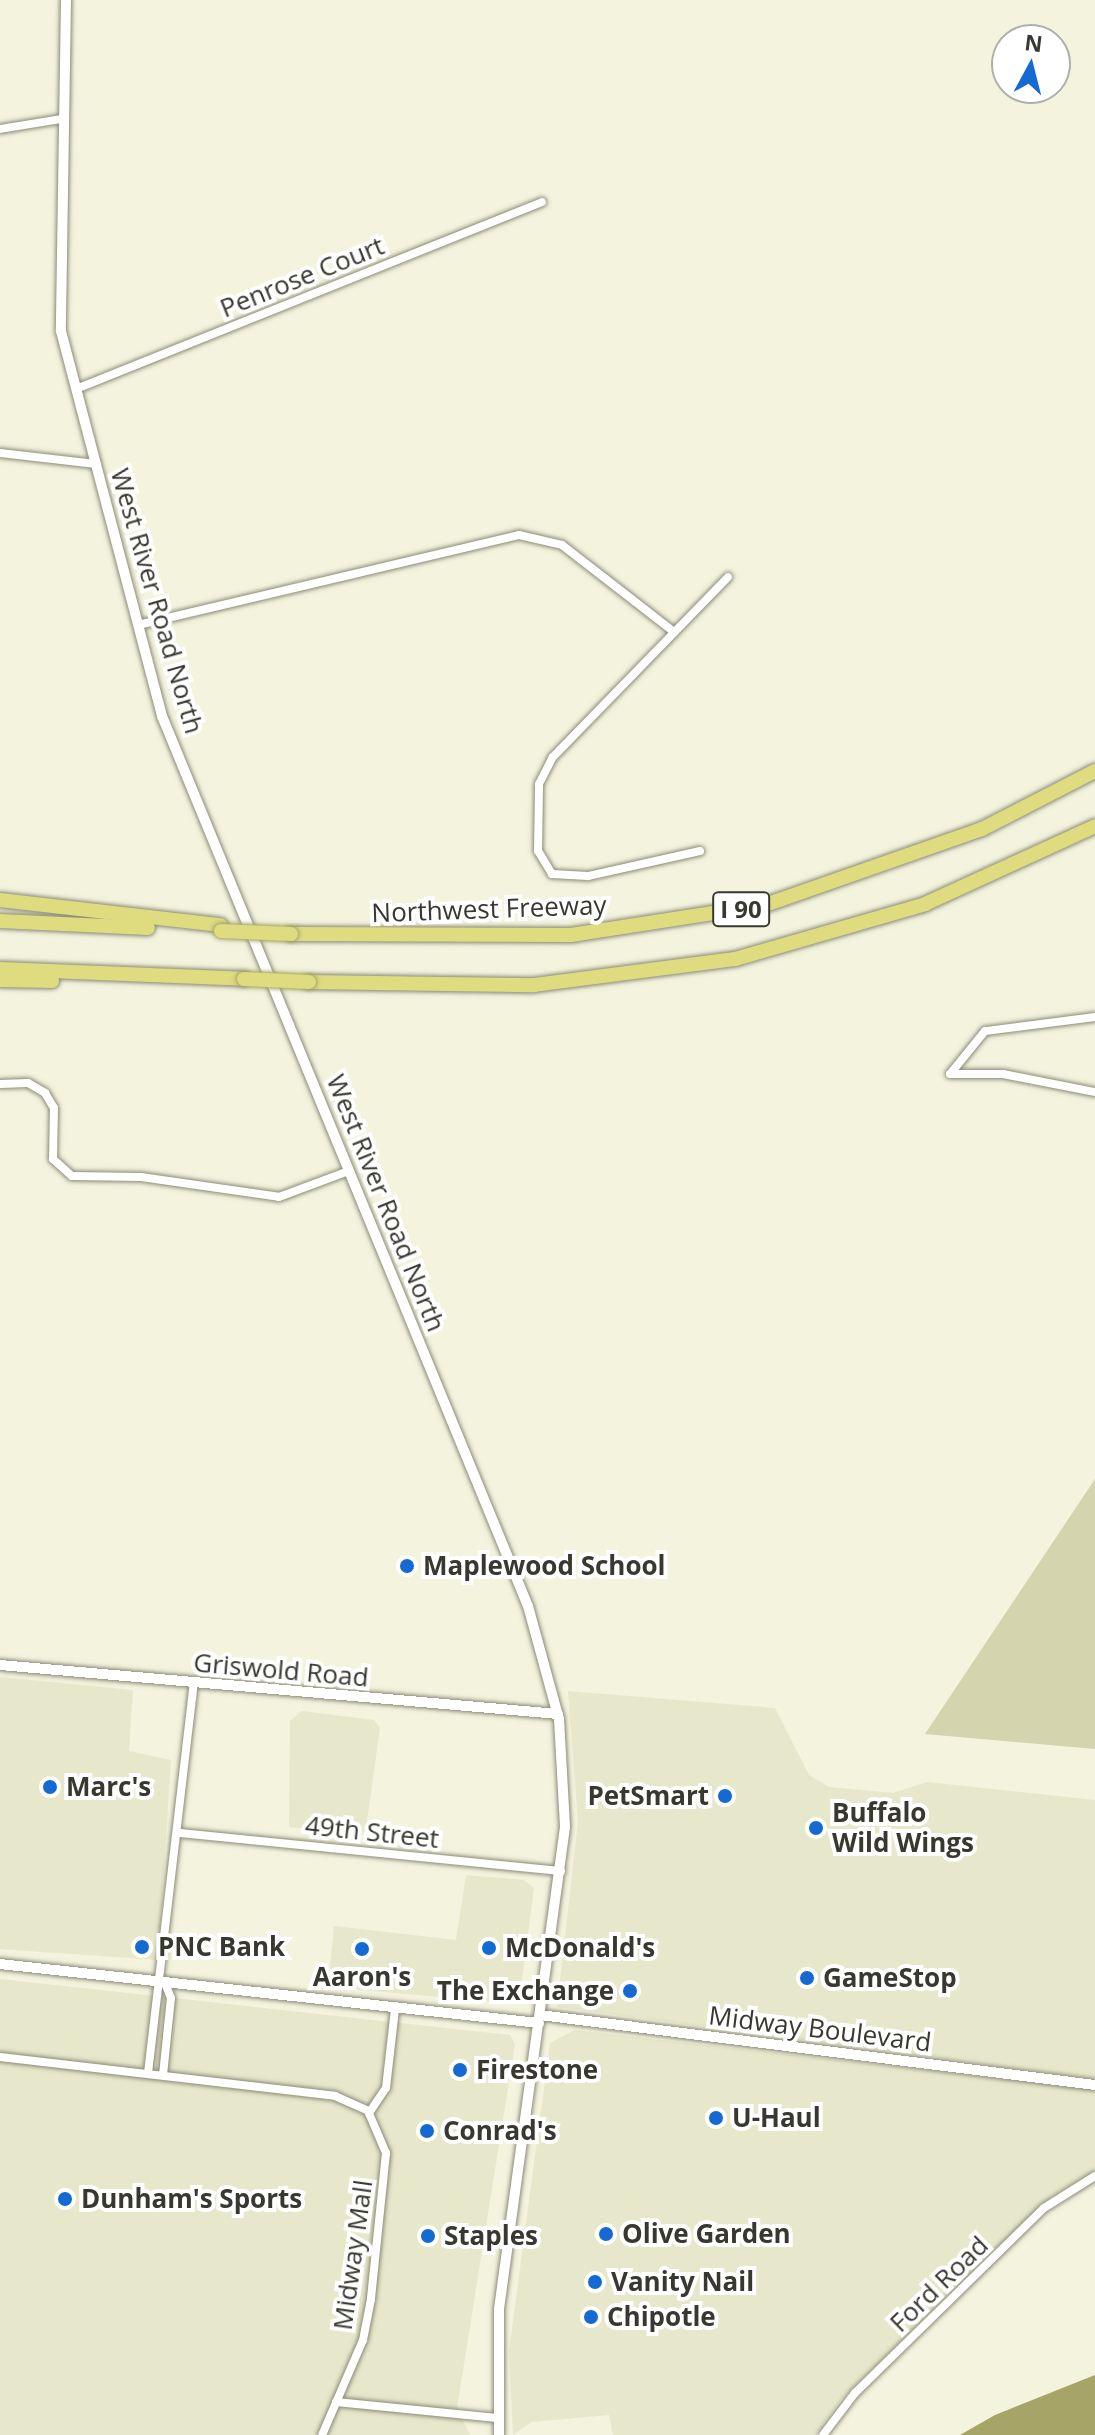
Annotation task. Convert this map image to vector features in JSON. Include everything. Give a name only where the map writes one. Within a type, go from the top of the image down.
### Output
[{"type":"highway","name":"Northwest Freeway","points":[[221,928],[361,937],[571,935],[765,905],[970,835],[1095,771]]},
{"type":"highway","name":"I 90","points":[[0,969],[309,982],[534,985],[735,959],[925,904],[1095,826]]},
{"type":"highway","points":[[0,900],[221,928]]},
{"type":"highway","points":[[0,921],[221,928]]},
{"type":"highway","points":[[0,980],[175,977]]},
{"type":"street","name":"West River Road North","points":[[66,0],[61,119],[61,331],[162,716],[528,1606],[558,1714],[565,1782],[561,1871],[499,2310],[499,2435]]},
{"type":"street","points":[[0,129],[61,119]]},
{"type":"street","name":"Penrose Court","points":[[76,389],[542,202]]},
{"type":"street","points":[[0,453],[96,464]]},
{"type":"street","points":[[138,625],[519,535],[562,545],[673,631]]},
{"type":"street","points":[[700,851],[568,878],[546,870],[538,851],[543,770],[728,577]]},
{"type":"street","points":[[1095,1017],[985,1031],[950,1074],[1003,1074],[1095,1092]]},
{"type":"street","points":[[0,1084],[28,1083],[45,1093],[54,1108],[53,1159],[72,1176],[141,1177],[279,1197],[349,1171]]},
{"type":"street","name":"Griswold Road","points":[[0,1665],[558,1714]]},
{"type":"street","points":[[163,2075],[171,1998],[165,1983],[194,1684]]},
{"type":"street","name":"49th Street","points":[[179,1833],[561,1871]]},
{"type":"street","name":"Midway Boulevard","points":[[0,1964],[395,2009],[540,2019],[1095,2085]]},
{"type":"street","points":[[148,2073],[156,1997],[165,1983]]},
{"type":"street","points":[[0,2057],[335,2096],[369,2113],[386,2088],[395,2009]]},
{"type":"street","name":"Midway Mall","points":[[322,2435],[371,2299],[386,2153],[369,2113]]},
{"type":"street","name":"Ford Road","points":[[823,2435],[855,2393],[1044,2208],[1095,2176]]},
{"type":"street","points":[[336,2402],[497,2418]]},
{"type":"shaded area","points":[[1095,1479],[1095,1749],[925,1734]]},
{"type":"shaded area","points":[[0,1677],[133,1690],[129,1751],[171,1760],[158,1960],[0,1949]]},
{"type":"shaded area","points":[[568,1691],[775,1708],[809,1775],[829,1787],[893,1793],[927,1782],[1095,1800],[1095,2079],[557,2007],[578,1821]]},
{"type":"shaded area","points":[[302,1711],[374,1720],[380,1728],[365,1835],[289,1827],[290,1721]]},
{"type":"shaded area","points":[[466,1875],[524,1880],[534,1888],[520,1995],[507,2003],[328,1987],[334,1926],[456,1940]]},
{"type":"shaded area","points":[[0,1979],[510,2035],[515,2044],[457,2408],[470,2435],[0,2435]]},
{"type":"shaded area","points":[[575,2030],[1095,2090],[1095,2171],[1052,2196],[842,2398],[815,2435],[613,2435],[609,2415],[531,2422],[513,2435],[509,2351],[550,2043]]},
{"type":"shaded area","points":[[1095,2375],[1095,2435],[960,2435],[995,2415]]},
{"type":"place","name":"Maplewood School","points":[[407,1566]]},
{"type":"place","name":"Marc's","points":[[50,1787]]},
{"type":"place","name":"PetSmart","points":[[725,1796]]},
{"type":"place","name":"Buffalo Wild Wings","points":[[816,1828]]},
{"type":"place","name":"PNC Bank","points":[[142,1947]]},
{"type":"place","name":"McDonald's","points":[[489,1948]]},
{"type":"place","name":"Aaron's","points":[[362,1949]]},
{"type":"place","name":"GameStop","points":[[807,1978]]},
{"type":"place","name":"The Exchange","points":[[630,1991]]},
{"type":"place","name":"Firestone","points":[[460,2070]]},
{"type":"place","name":"U-Haul","points":[[716,2118]]},
{"type":"place","name":"Conrad's","points":[[427,2131]]},
{"type":"place","name":"Dunham's Sports","points":[[65,2199]]},
{"type":"place","name":"Olive Garden","points":[[606,2234]]},
{"type":"place","name":"Staples","points":[[428,2236]]},
{"type":"place","name":"Vanity Nail","points":[[595,2282]]},
{"type":"place","name":"Chipotle","points":[[591,2317]]}]
